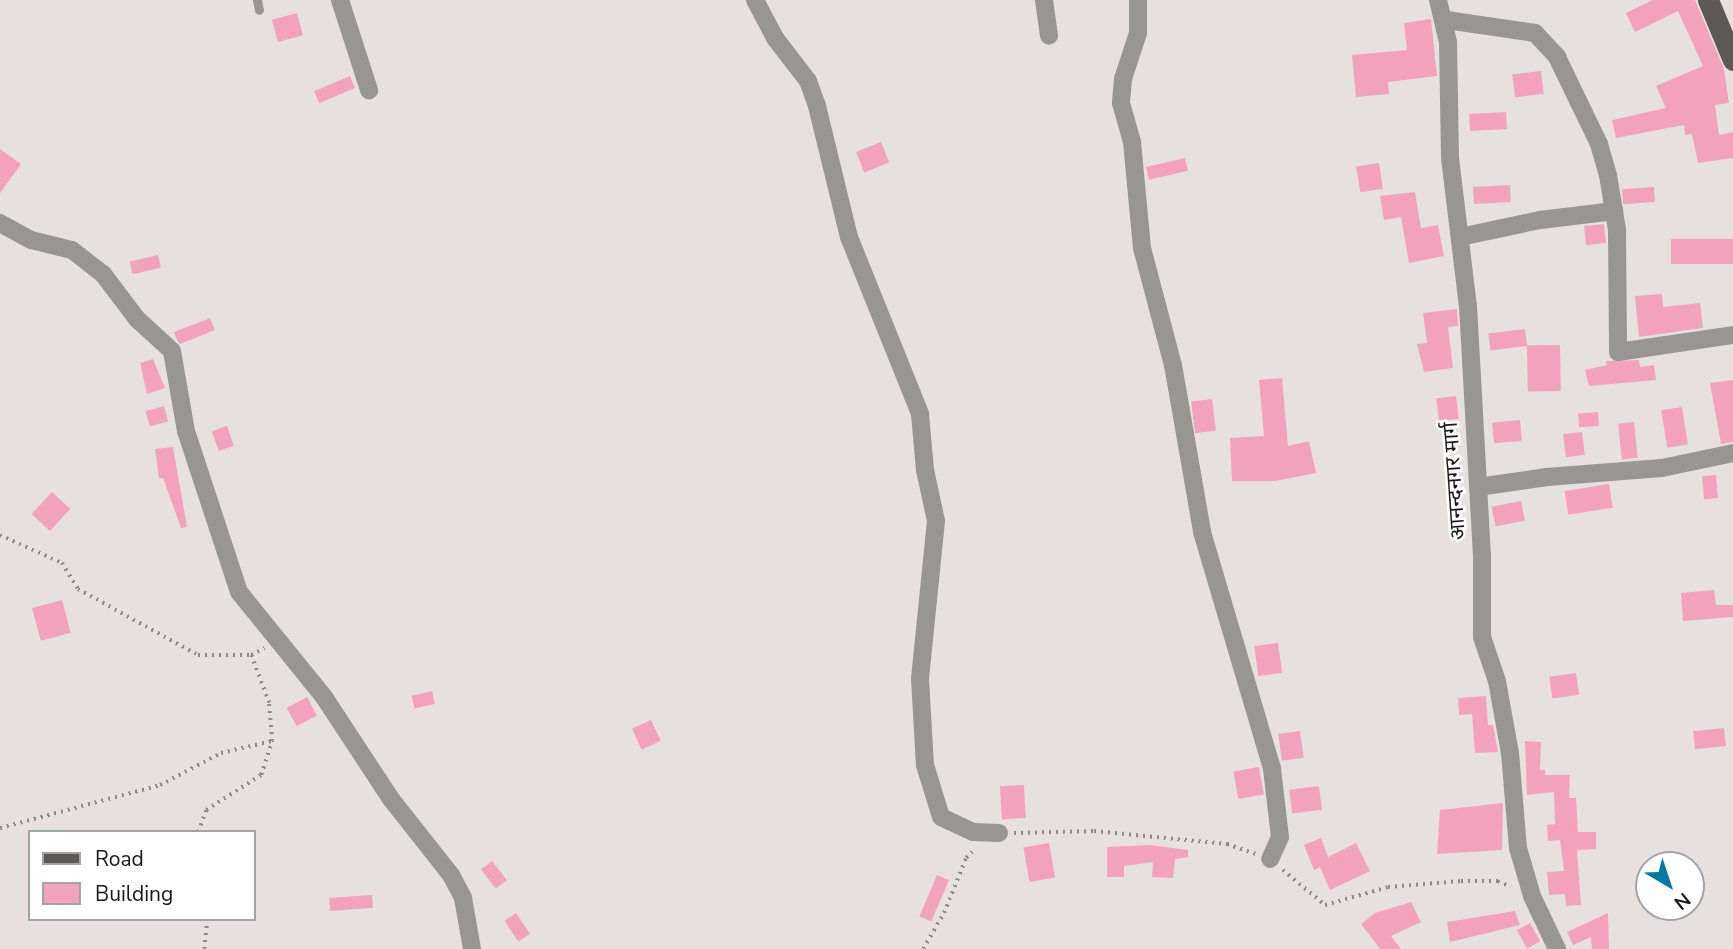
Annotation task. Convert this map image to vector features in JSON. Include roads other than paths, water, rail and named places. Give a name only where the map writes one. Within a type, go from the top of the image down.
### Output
[{"type":"main road","points":[[1708,0],[1733,60]]},
{"type":"street","points":[[340,0],[369,90]]},
{"type":"street","points":[[755,0],[775,38],[808,81],[817,106],[849,237],[920,414],[925,470],[936,521],[920,679],[925,765],[941,817],[973,832],[999,833]]},
{"type":"street","points":[[1044,0],[1049,36]]},
{"type":"street","points":[[1138,0],[1138,33],[1123,79],[1121,103],[1132,142],[1142,248],[1172,365],[1202,532],[1272,769],[1280,837],[1269,859]]},
{"type":"street","name":"आनन्दनगर मार्ग","points":[[1438,0],[1446,20],[1450,159],[1460,237],[1478,487],[1482,637],[1497,681],[1510,752],[1518,848],[1532,896],[1557,949]]},
{"type":"street","points":[[1446,20],[1535,33],[1558,57],[1600,144],[1614,211],[1618,352],[1733,335]]},
{"type":"street","points":[[1460,237],[1540,220],[1614,211]]},
{"type":"street","points":[[0,223],[31,240],[72,250],[103,274],[137,319],[172,351],[186,431],[239,592],[275,642],[324,697],[391,799],[451,875],[463,898],[472,949]]},
{"type":"street","points":[[1478,487],[1546,477],[1662,468],[1733,453]]},
{"type":"lane","points":[[257,0],[259,10]]}]
